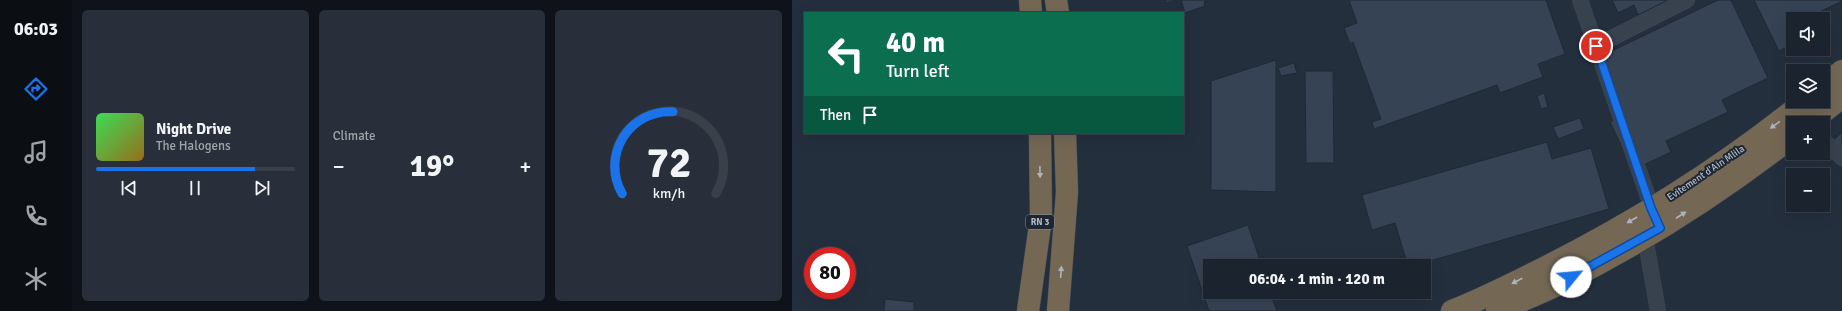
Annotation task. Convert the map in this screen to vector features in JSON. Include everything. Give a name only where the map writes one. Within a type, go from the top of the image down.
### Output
[{"type":"highway","points":[[1030,0],[1031,12]]},
{"type":"highway","points":[[1056,0],[1058,12]]},
{"type":"highway","points":[[1830,81],[1842,71]]},
{"type":"highway","points":[[1818,116],[1842,97]]},
{"type":"highway","name":"Evitement d'Ain Mlila","points":[[1452,311],[1482,299],[1591,244],[1713,170],[1796,108]]},
{"type":"highway","name":"RN 3","points":[[1028,311],[1041,218],[1040,134]]},
{"type":"highway","name":"RN 3","points":[[1060,309],[1067,192],[1065,134]]},
{"type":"highway","name":"Evitement d'Ain Mlila","points":[[1498,311],[1558,284],[1652,232],[1724,186],[1786,141]]},
{"type":"highway","points":[[1038,311],[1041,218]]},
{"type":"street","points":[[1580,0],[1651,208],[1658,311]]},
{"type":"street","points":[[1596,46],[1687,0]]},
{"type":"street","points":[[1830,147],[1842,158]]},
{"type":"building","points":[[1165,0],[1175,0],[1175,1],[1166,3]]},
{"type":"building","points":[[1181,0],[1210,0],[1204,2],[1205,6],[1185,13]]},
{"type":"building","points":[[1349,0],[1546,0],[1565,54],[1538,64],[1543,77],[1500,93],[1497,85],[1374,129],[1372,122],[1381,119],[1353,42],[1350,44],[1344,28],[1357,23]]},
{"type":"building","points":[[1612,0],[1666,1],[1638,15],[1634,5],[1618,13]]},
{"type":"building","points":[[1718,0],[1731,0],[1768,78],[1722,100],[1728,112],[1666,141],[1671,152],[1633,170],[1610,122],[1623,116],[1595,59]]},
{"type":"building","points":[[1754,0],[1842,0],[1819,12],[1786,12],[1786,48],[1779,51]]},
{"type":"building","points":[[1276,60],[1276,192],[1211,190],[1211,81]]},
{"type":"building","points":[[1294,63],[1297,73],[1281,76],[1278,68]]},
{"type":"building","points":[[1305,71],[1333,71],[1334,163],[1306,163]]},
{"type":"building","points":[[1544,93],[1548,107],[1541,109],[1537,96]]},
{"type":"building","points":[[1580,118],[1584,129],[1558,139],[1553,127]]},
{"type":"building","points":[[1842,132],[1842,160],[1830,147],[1830,143]]},
{"type":"building","points":[[1547,142],[1552,159],[1591,148],[1609,209],[1431,261],[1431,259],[1406,259],[1395,223],[1372,230],[1362,195]]},
{"type":"building","points":[[1248,225],[1260,259],[1203,259],[1203,293],[1187,246]]},
{"type":"building","points":[[885,299],[914,302],[914,311],[884,311]]},
{"type":"building","points":[[1205,299],[1273,299],[1277,311],[1209,311]]},
{"type":"route","points":[[1571,277],[1660,228],[1651,208],[1596,46]]}]
